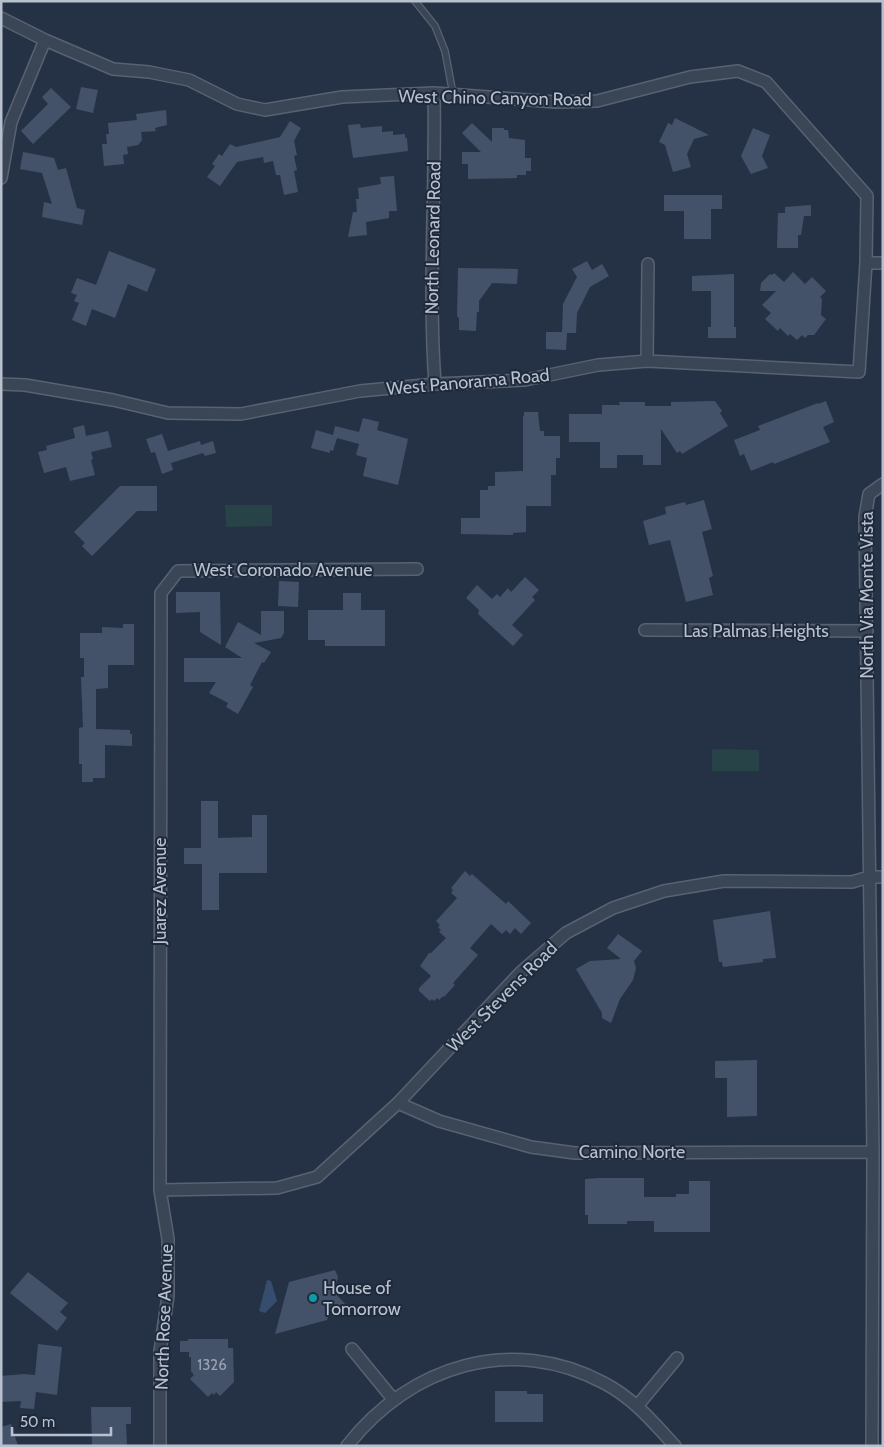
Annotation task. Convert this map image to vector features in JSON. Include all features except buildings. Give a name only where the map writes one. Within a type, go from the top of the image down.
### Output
[{"type":"street","name":"West Chino Canyon Road","points":[[1,18],[45,40],[113,69],[148,72],[189,80],[237,104],[265,110],[342,97],[434,93],[556,102],[597,101],[690,77],[738,70],[766,82],[868,196],[866,263]]},
{"type":"street","points":[[1,178],[11,122],[45,40]]},
{"type":"street","name":"North Leonard Road","points":[[434,93],[435,151],[431,338],[434,384]]},
{"type":"street","points":[[866,263],[883,263]]},
{"type":"street","name":"West Panorama Road","points":[[1,384],[25,385],[113,400],[168,413],[241,414],[360,391],[434,384],[525,380],[598,365],[647,361],[859,372],[866,263]]},
{"type":"street","points":[[647,361],[648,264]]},
{"type":"street","name":"North Via Monte Vista","points":[[872,1446],[873,1152],[877,1073],[869,877],[865,517],[868,494],[883,484]]},
{"type":"street","name":"West Coronado Avenue","points":[[161,593],[178,571],[417,569]]},
{"type":"street","name":"Juarez Avenue","points":[[160,1190],[161,593]]},
{"type":"street","name":"Las Palmas Heights","points":[[645,630],[867,631]]},
{"type":"street","name":"West Stevens Road","points":[[160,1190],[277,1188],[317,1177],[398,1103],[521,972],[566,933],[613,908],[664,891],[724,881],[852,882],[869,877],[883,877]]},
{"type":"street","name":"Camino Norte","points":[[398,1103],[439,1121],[522,1144],[575,1153],[873,1152]]},
{"type":"street","name":"North Rose Avenue","points":[[160,1190],[168,1239],[168,1296],[160,1351],[160,1446]]},
{"type":"street","points":[[352,1349],[393,1399]]},
{"type":"street","points":[[638,1406],[677,1358]]},
{"type":"street","points":[[347,1446],[393,1399],[442,1372],[483,1361],[519,1359],[551,1363],[605,1383],[638,1406],[675,1446]]},
{"type":"lane","points":[[415,1],[434,26],[446,51],[453,94]]},
{"type":"green space","points":[[225,505],[272,505],[272,526],[226,527]]},
{"type":"green space","points":[[712,749],[759,750],[759,771],[712,771]]},
{"type":"water","points":[[267,1280],[271,1281],[277,1301],[265,1313],[259,1311]]},
{"type":"place","name":"House of Tomorrow","points":[[313,1298]]}]
